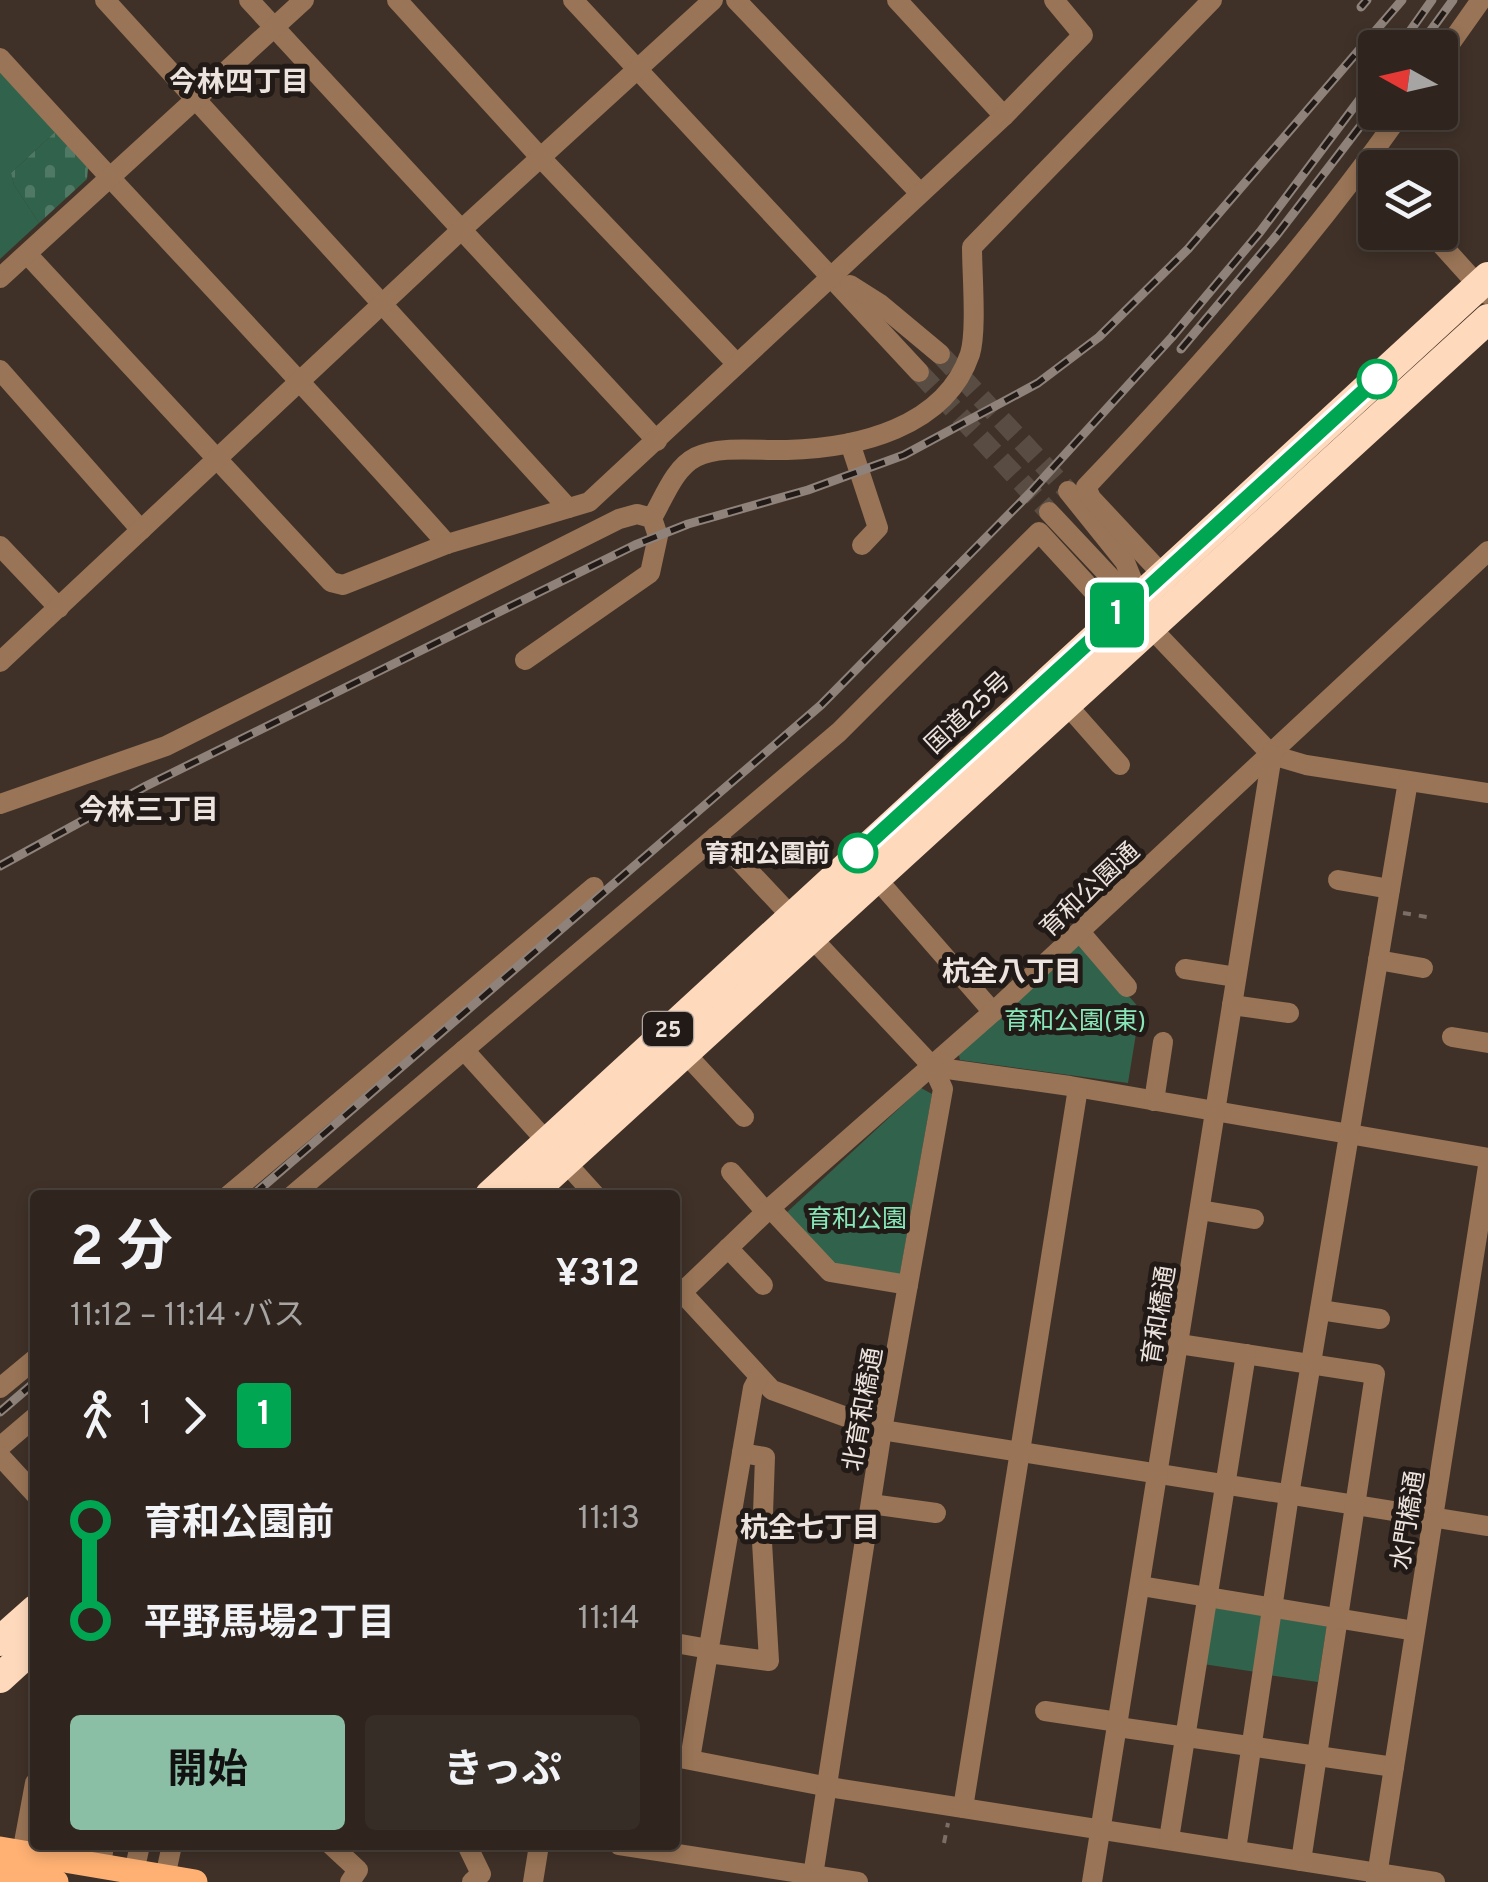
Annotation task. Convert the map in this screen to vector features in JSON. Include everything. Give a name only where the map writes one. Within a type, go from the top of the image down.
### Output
[{"type":"highway","name":"国道25号","points":[[531,1190],[555,1152],[800,927],[1126,607],[1485,286]]},
{"type":"highway","name":"国道25号","points":[[498,1190],[555,1152],[684,1052],[800,927],[876,878],[1488,319]]},
{"type":"highway","points":[[19,1658],[30,1625]]},
{"type":"main road","points":[[8,1866],[102,1856],[134,1872],[195,1882]]},
{"type":"main road","points":[[8,1866],[56,1882]]},
{"type":"street","points":[[104,0],[568,508]]},
{"type":"street","points":[[249,0],[656,440]]},
{"type":"street","points":[[0,278],[304,0]]},
{"type":"street","points":[[397,0],[738,364]]},
{"type":"street","points":[[573,0],[919,372]]},
{"type":"street","points":[[0,662],[713,0]]},
{"type":"street","points":[[736,0],[920,194]]},
{"type":"street","points":[[897,0],[1004,116]]},
{"type":"street","points":[[26,254],[330,582],[344,585],[447,544],[589,502],[1004,116],[1083,35],[1054,0]]},
{"type":"street","points":[[525,660],[650,573],[658,536],[652,518],[680,470],[697,456],[832,448],[897,428],[935,408],[955,385],[971,350],[972,247],[1212,0]]},
{"type":"street","points":[[1458,33],[1481,0]]},
{"type":"street","points":[[0,58],[447,544]]},
{"type":"street","points":[[1162,574],[1091,498],[1086,487],[1171,398],[1358,183]]},
{"type":"street","points":[[1448,250],[1485,286]]},
{"type":"street","points":[[831,274],[880,304],[940,354]]},
{"type":"street","points":[[0,370],[141,530]]},
{"type":"street","points":[[850,442],[878,528],[862,544]]},
{"type":"street","points":[[1068,491],[1125,562],[1126,607]]},
{"type":"street","points":[[1049,512],[1112,580],[1126,607]]},
{"type":"street","points":[[0,804],[166,746],[618,519],[636,514],[652,518]]},
{"type":"street","points":[[300,1190],[839,732],[1039,532],[1152,629],[1272,755],[1306,765],[1488,793]]},
{"type":"street","points":[[0,546],[58,608]]},
{"type":"street","name":"育和公園通","points":[[680,1289],[994,1012],[1488,551]]},
{"type":"street","points":[[1067,705],[1120,766]]},
{"type":"street","name":"育和橋通","points":[[1092,1882],[1272,755]]},
{"type":"street","points":[[1236,1850],[1289,1495],[1408,781]]},
{"type":"street","points":[[716,836],[933,1067],[1214,1111],[1488,1162]]},
{"type":"street","points":[[876,878],[994,1012]]},
{"type":"street","points":[[1338,880],[1390,889]]},
{"type":"street","points":[[235,1190],[594,888]]},
{"type":"street","points":[[1080,932],[1127,987]]},
{"type":"street","points":[[1378,960],[1423,968]]},
{"type":"street","points":[[1185,969],[1236,977]]},
{"type":"street","points":[[1232,1005],[1290,1013]]},
{"type":"street","points":[[1452,1037],[1488,1042]]},
{"type":"street","points":[[1154,1101],[1162,1042]]},
{"type":"street","points":[[464,1050],[589,1190]]},
{"type":"street","points":[[684,1052],[744,1117]]},
{"type":"street","name":"北育和橋通","points":[[813,1878],[882,1430],[944,1089],[933,1067]]},
{"type":"street","points":[[963,1808],[1078,1088]]},
{"type":"street","name":"水門橋通","points":[[1376,1877],[1433,1517],[1481,1255],[1488,1162]]},
{"type":"street","points":[[730,1172],[830,1272],[908,1285]]},
{"type":"street","points":[[1200,1210],[1254,1218]]},
{"type":"street","points":[[728,1248],[762,1285]]},
{"type":"street","points":[[680,1295],[772,1390],[882,1430],[1488,1526]]},
{"type":"street","points":[[1320,1310],[1380,1319]]},
{"type":"street","points":[[1179,1344],[1375,1374],[1301,1860]]},
{"type":"street","points":[[1169,1840],[1246,1354]]},
{"type":"street","points":[[0,1388],[30,1363]]},
{"type":"street","points":[[759,1377],[753,1388],[708,1651],[683,1758],[829,1788],[1301,1860],[1376,1877],[1434,1882]]},
{"type":"street","points":[[0,1447],[30,1420]]},
{"type":"street","points":[[680,1645],[769,1661],[762,1542],[765,1457],[742,1453]]},
{"type":"street","points":[[0,1456],[30,1489]]},
{"type":"street","points":[[871,1504],[936,1512]]},
{"type":"street","points":[[1141,1586],[1415,1631]]},
{"type":"street","points":[[1045,1711],[1185,1737],[1394,1767]]},
{"type":"street","points":[[8,1866],[30,1799]]},
{"type":"street","points":[[134,1872],[139,1850]]},
{"type":"street","points":[[164,1877],[171,1850]]},
{"type":"street","points":[[336,1850],[358,1870],[350,1882]]},
{"type":"street","points":[[469,1850],[481,1874],[472,1882]]},
{"type":"street","points":[[533,1882],[538,1850]]},
{"type":"street","points":[[648,1850],[858,1882]]},
{"type":"path","points":[[1386,911],[1433,918]]},
{"type":"green space","points":[[0,72],[55,132],[11,173],[14,185],[39,223],[0,259]]},
{"type":"green space","points":[[55,132],[88,168],[87,179],[39,223],[14,185],[11,173]]},
{"type":"green space","name":"育和公園(東)","points":[[1080,940],[1140,1009],[1128,1083],[960,1060],[958,1051]]},
{"type":"green space","name":"育和公園","points":[[921,1088],[932,1094],[899,1279],[833,1268],[784,1215]]},
{"type":"green space","points":[[1213,1605],[1265,1614],[1256,1672],[1203,1664]]},
{"type":"green space","points":[[1278,1617],[1327,1624],[1318,1682],[1269,1675]]},
{"type":"tunnel","points":[[940,354],[1068,491]]},
{"type":"tunnel","points":[[919,372],[1049,512]]},
{"type":"railway","points":[[1361,7],[1367,0]]},
{"type":"railway","points":[[0,866],[146,786],[635,545],[688,524],[808,490],[904,455],[1038,383],[1099,337],[1188,249],[1402,0]]},
{"type":"railway","points":[[1411,30],[1432,0]]},
{"type":"railway","points":[[1431,30],[1453,0]]},
{"type":"railway","points":[[259,1190],[821,705],[1029,494],[1172,337],[1260,232],[1358,102]]},
{"type":"railway","points":[[1181,349],[1276,236],[1358,129]]},
{"type":"railway","points":[[0,1412],[30,1386]]},
{"type":"bus line","name":"1","points":[[858,853],[1377,379]]},
{"type":"place","name":"育和公園前","points":[[858,853]]},
{"type":"district","name":"今林四丁目","points":[[239,81]]},
{"type":"district","name":"今林三丁目","points":[[149,809]]},
{"type":"district","name":"杭全八丁目","points":[[1012,971]]},
{"type":"district","name":"杭全七丁目","points":[[810,1527]]}]
